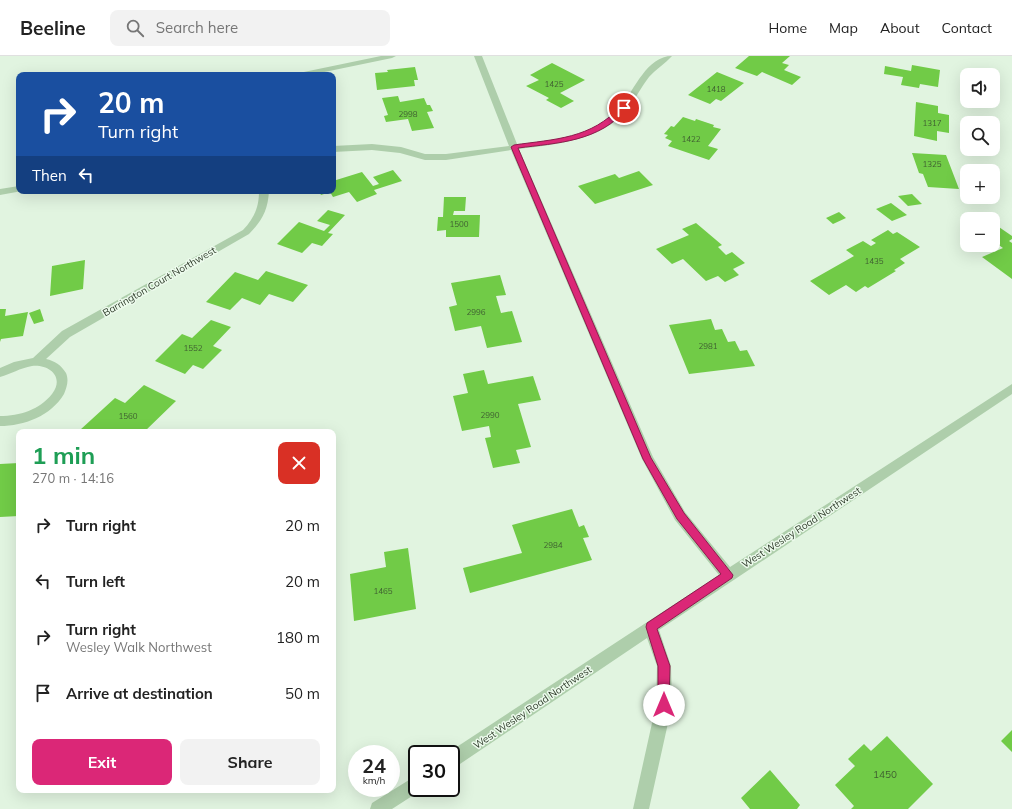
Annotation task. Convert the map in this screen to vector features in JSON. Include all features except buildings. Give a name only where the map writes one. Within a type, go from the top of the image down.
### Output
[{"type":"street","points":[[314,72],[392,56]]},
{"type":"street","points":[[478,56],[514,147],[648,459],[680,516],[728,575]]},
{"type":"street","points":[[336,149],[372,147],[401,150],[425,157],[446,157],[575,138],[600,127],[615,117],[624,108],[644,77],[668,56]]},
{"type":"street","points":[[0,192],[16,189]]},
{"type":"street","name":"Barrington Court Northwest","points":[[37,362],[66,334],[246,232],[259,220],[264,194]]},
{"type":"street","points":[[0,373],[15,365],[37,362],[50,364],[61,374],[61,388],[48,405],[34,414],[12,421],[0,421]]},
{"type":"street","name":"West Wesley Road Northwest","points":[[460,754],[1012,388]]},
{"type":"street","points":[[641,809],[664,705],[664,666],[651,627]]},
{"type":"street","points":[[378,809],[408,789]]},
{"type":"route","points":[[624,108],[615,117],[600,127],[575,138],[514,147],[648,459],[680,516],[728,575],[651,627],[664,666],[664,705]]}]
